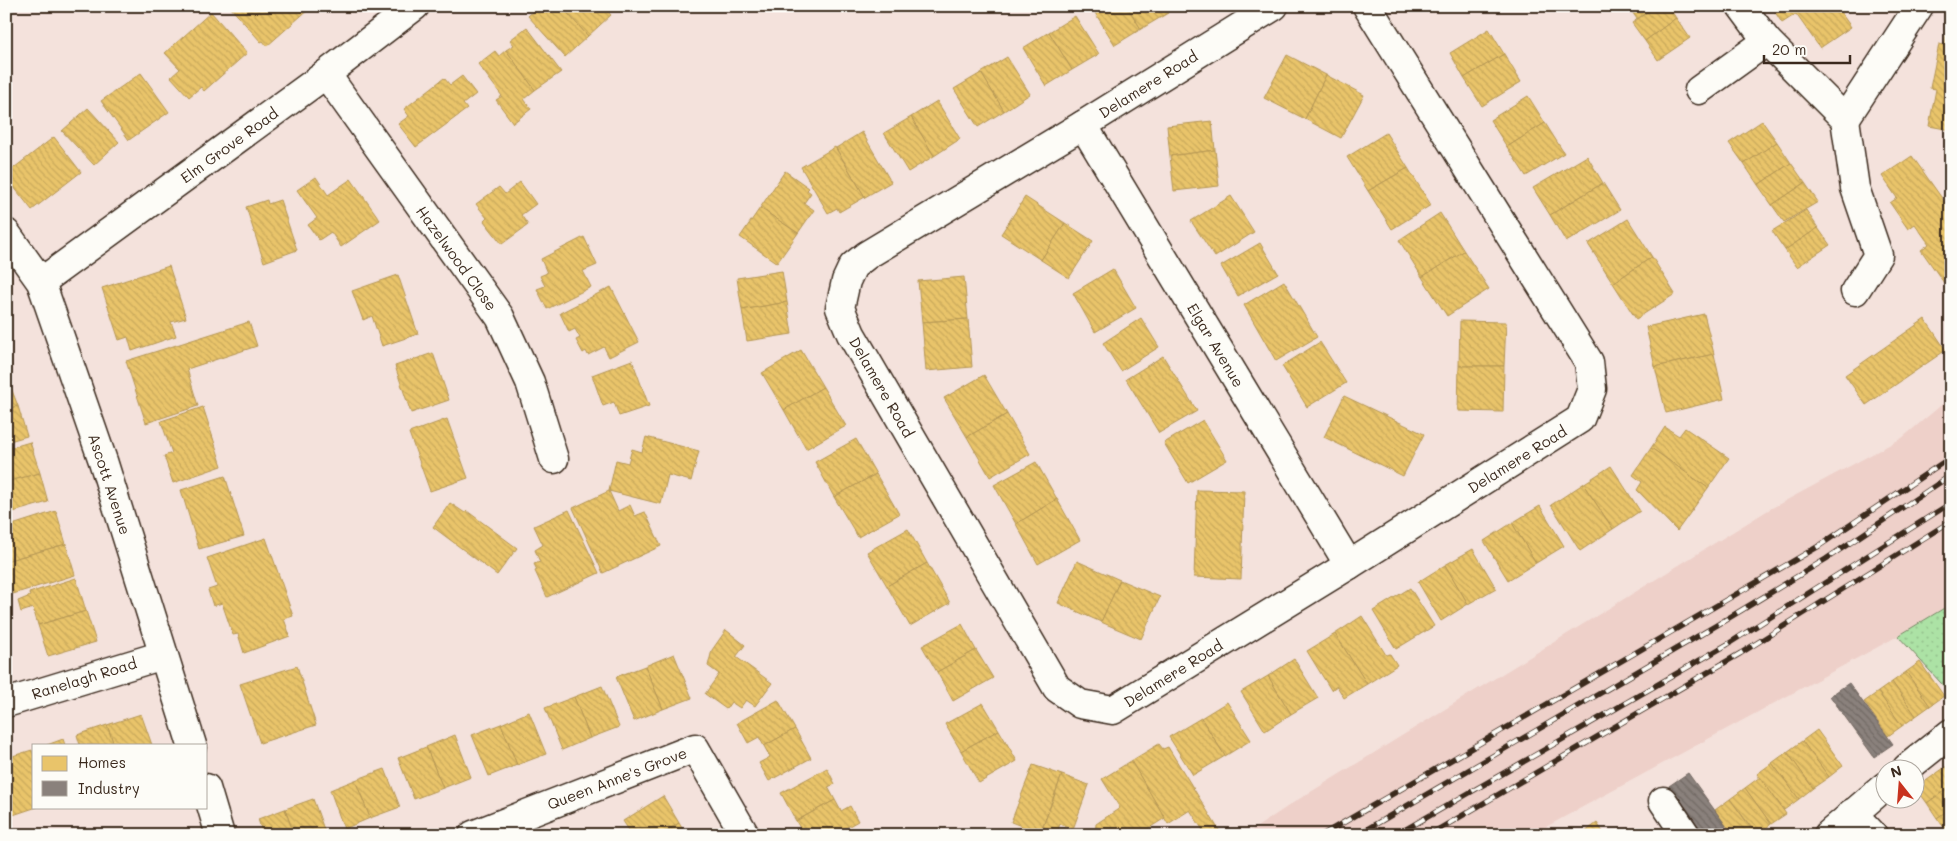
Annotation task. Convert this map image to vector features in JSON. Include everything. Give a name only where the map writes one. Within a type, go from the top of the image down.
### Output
[{"type":"street","name":"Elm Grove Road","points":[[41,282],[326,74],[415,6]]},
{"type":"street","name":"Delamere Road","points":[[1274,6],[1083,125],[867,255],[853,266],[846,281],[840,308],[851,334],[1057,688],[1080,704],[1113,710],[1350,565],[1580,419],[1592,389],[1589,362],[1367,6]]},
{"type":"street","points":[[1741,6],[1767,41],[1845,119],[1855,188],[1878,255],[1855,291]]},
{"type":"street","points":[[1845,119],[1919,6]]},
{"type":"street","points":[[1699,90],[1767,41]]},
{"type":"street","name":"Hazelwood Close","points":[[326,74],[500,317],[530,382],[554,459]]},
{"type":"street","name":"Elgar Avenue","points":[[1083,125],[1350,565]]},
{"type":"street","name":"Ascott Avenue","points":[[6,233],[41,282],[103,462],[192,744]]},
{"type":"street","name":"Ranelagh Road","points":[[6,703],[163,655]]},
{"type":"street","points":[[1920,758],[1951,733]]},
{"type":"street","name":"Queen Anne's Grove","points":[[473,835],[695,748],[746,835]]},
{"type":"street","points":[[1828,835],[1874,794]]},
{"type":"street","points":[[208,795],[220,835]]},
{"type":"street","points":[[1663,801],[1686,835]]},
{"type":"street","points":[[1852,813],[1873,835]]},
{"type":"shaded area","points":[[1951,397],[1951,604],[1898,636],[1531,835],[1245,835],[1296,801],[1770,509],[1902,438]]},
{"type":"green space","points":[[1951,604],[1951,694],[1898,636]]},
{"type":"building: Homes","points":[[308,6],[310,8],[267,46],[263,41],[261,42],[230,7]]},
{"type":"building: Homes","points":[[539,6],[561,6],[588,36],[565,57],[528,16]]},
{"type":"building: Homes","points":[[561,6],[603,6],[611,15],[588,36]]},
{"type":"building: Homes","points":[[1094,6],[1127,6],[1141,29],[1115,45],[1092,8]]},
{"type":"building: Homes","points":[[1127,6],[1163,6],[1168,13],[1141,29]]},
{"type":"building: Homes","points":[[1628,6],[1656,6],[1637,19]]},
{"type":"building: Homes","points":[[1656,6],[1668,6],[1676,18],[1645,41],[1632,23]]},
{"type":"building: Homes","points":[[1783,6],[1836,6],[1851,27],[1820,48],[1796,14],[1782,23],[1775,12]]},
{"type":"building: Homes","points":[[1951,11],[1951,130],[1929,126],[1936,89],[1930,88],[1939,44],[1944,45]]},
{"type":"building: Homes","points":[[211,12],[247,53],[204,91],[201,87],[189,97],[171,77],[180,69],[165,53]]},
{"type":"building: Homes","points":[[1075,16],[1099,54],[1072,70],[1049,32]]},
{"type":"building: Homes","points":[[1676,18],[1690,38],[1658,60],[1645,41]]},
{"type":"building: Homes","points":[[527,27],[561,72],[535,90],[506,50],[514,45],[510,40]]},
{"type":"building: Homes","points":[[1489,29],[1504,54],[1464,78],[1450,53]]},
{"type":"building: Homes","points":[[1049,32],[1072,70],[1046,86],[1023,48]]},
{"type":"building: Homes","points":[[506,50],[535,90],[524,99],[531,109],[513,123],[496,100],[502,96],[478,64],[495,51],[499,56]]},
{"type":"building: Homes","points":[[1504,54],[1521,82],[1482,106],[1464,78]]},
{"type":"building: Homes","points":[[1287,55],[1326,75],[1305,119],[1264,98]]},
{"type":"building: Homes","points":[[1007,57],[1030,94],[1004,111],[981,73]]},
{"type":"building: Homes","points":[[141,73],[169,112],[129,140],[101,101]]},
{"type":"building: Homes","points":[[981,73],[1004,111],[978,127],[954,89]]},
{"type":"building: Homes","points":[[1326,75],[1364,95],[1341,138],[1305,119]]},
{"type":"building: Homes","points":[[462,76],[476,94],[463,104],[467,109],[416,147],[398,124],[409,116],[404,109],[444,78],[450,85]]},
{"type":"building: Homes","points":[[1528,96],[1545,123],[1507,147],[1490,120]]},
{"type":"building: Homes","points":[[937,101],[960,139],[934,156],[911,117]]},
{"type":"building: Homes","points":[[88,108],[119,142],[94,165],[62,131]]},
{"type":"building: Homes","points":[[911,117],[934,156],[908,172],[884,133]]},
{"type":"building: Homes","points":[[1212,121],[1215,150],[1170,156],[1167,126]]},
{"type":"building: Homes","points":[[1762,121],[1777,142],[1744,164],[1729,143]]},
{"type":"building: Homes","points":[[1545,123],[1564,153],[1526,176],[1507,147]]},
{"type":"building: Homes","points":[[862,132],[891,182],[865,197],[836,148]]},
{"type":"building: Homes","points":[[1386,133],[1408,168],[1368,191],[1347,157]]},
{"type":"building: Homes","points":[[54,137],[81,172],[32,210],[6,177],[6,174]]},
{"type":"building: Homes","points":[[1777,142],[1791,163],[1758,185],[1744,164]]},
{"type":"building: Homes","points":[[835,147],[865,197],[839,212],[837,208],[828,213],[801,167]]},
{"type":"building: Homes","points":[[1215,150],[1219,186],[1174,191],[1170,156]]},
{"type":"building: Homes","points":[[1587,156],[1603,183],[1550,215],[1533,188]]},
{"type":"building: Homes","points":[[1912,156],[1951,211],[1951,293],[1921,250],[1929,244],[1915,224],[1908,229],[1890,203],[1897,198],[1882,176]]},
{"type":"building: Homes","points":[[1791,163],[1805,183],[1772,205],[1758,185]]},
{"type":"building: Homes","points":[[1408,168],[1431,205],[1392,229],[1368,191]]},
{"type":"building: Homes","points":[[785,171],[809,188],[807,190],[811,193],[804,203],[814,210],[798,233],[760,208]]},
{"type":"building: Homes","points":[[316,177],[328,195],[351,179],[380,220],[341,247],[331,232],[319,240],[308,225],[317,218],[297,190]]},
{"type":"building: Homes","points":[[520,182],[536,204],[521,215],[528,225],[502,244],[484,221],[487,218],[476,204],[499,187],[505,194]]},
{"type":"building: Homes","points":[[1603,183],[1620,210],[1566,242],[1550,215]]},
{"type":"building: Homes","points":[[1805,183],[1818,202],[1784,222],[1772,205]]},
{"type":"building: Homes","points":[[1231,196],[1254,232],[1215,257],[1191,221]]},
{"type":"building: Homes","points":[[1025,197],[1065,223],[1041,260],[1001,234]]},
{"type":"building: Homes","points":[[267,200],[268,204],[280,200],[297,250],[264,262],[246,207]]},
{"type":"building: Homes","points":[[760,208],[798,233],[777,263],[740,237]]},
{"type":"building: Homes","points":[[1806,210],[1818,228],[1785,250],[1772,231]]},
{"type":"building: Homes","points":[[1440,213],[1464,251],[1422,277],[1399,240]]},
{"type":"building: Homes","points":[[1628,219],[1652,257],[1613,283],[1588,244]]},
{"type":"building: Homes","points":[[1065,223],[1093,241],[1069,278],[1041,260]]},
{"type":"building: Homes","points":[[1818,228],[1830,245],[1797,267],[1785,250]]},
{"type":"building: Homes","points":[[584,237],[597,265],[583,271],[591,287],[547,309],[537,289],[545,286],[540,276],[547,273],[541,259]]},
{"type":"building: Homes","points":[[1260,243],[1278,273],[1238,296],[1221,266]]},
{"type":"building: Homes","points":[[1464,251],[1489,289],[1447,316],[1422,277]]},
{"type":"building: Homes","points":[[1652,257],[1675,294],[1636,319],[1613,283]]},
{"type":"building: Homes","points":[[169,266],[186,318],[171,322],[176,336],[132,351],[128,337],[119,340],[102,288]]},
{"type":"building: Homes","points":[[1113,269],[1136,308],[1095,332],[1073,293]]},
{"type":"building: Homes","points":[[782,271],[787,302],[742,310],[737,278]]},
{"type":"building: Homes","points":[[398,275],[418,334],[382,346],[372,316],[363,320],[352,291]]},
{"type":"building: Homes","points":[[964,277],[968,319],[922,322],[918,281]]},
{"type":"building: Homes","points":[[1284,281],[1317,337],[1276,361],[1244,305]]},
{"type":"building: Homes","points":[[611,287],[639,342],[609,357],[604,347],[588,355],[586,351],[583,353],[576,340],[580,338],[575,329],[569,332],[560,313]]},
{"type":"building: Homes","points":[[787,302],[792,334],[747,341],[742,310]]},
{"type":"building: Homes","points":[[1704,314],[1714,354],[1655,367],[1646,327]]},
{"type":"building: Homes","points":[[1141,318],[1159,347],[1121,371],[1103,343]]},
{"type":"building: Homes","points":[[968,319],[972,367],[926,371],[922,322]]},
{"type":"building: Homes","points":[[1925,319],[1946,350],[1866,405],[1845,375]]},
{"type":"building: Homes","points":[[1460,321],[1506,322],[1504,366],[1459,366]]},
{"type":"building: Homes","points":[[249,322],[257,346],[187,369],[198,406],[146,423],[126,361]]},
{"type":"building: Homes","points":[[1320,342],[1346,383],[1307,407],[1282,366]]},
{"type":"building: Homes","points":[[801,350],[823,387],[784,410],[762,373]]},
{"type":"building: Homes","points":[[433,353],[449,400],[411,413],[395,366]]},
{"type":"building: Homes","points":[[1714,354],[1724,399],[1666,413],[1655,367]]},
{"type":"building: Homes","points":[[1163,356],[1197,411],[1159,433],[1126,379]]},
{"type":"building: Homes","points":[[632,360],[649,406],[619,416],[614,402],[603,406],[592,375]]},
{"type":"building: Homes","points":[[1459,366],[1504,366],[1503,412],[1458,411]]},
{"type":"building: Homes","points":[[6,375],[18,406],[6,409]]},
{"type":"building: Homes","points":[[984,375],[1007,414],[967,437],[944,398]]},
{"type":"building: Homes","points":[[823,387],[846,426],[806,449],[784,410]]},
{"type":"building: Homes","points":[[1344,396],[1424,434],[1403,476],[1324,437]]},
{"type":"building: Homes","points":[[18,406],[27,436],[6,442],[6,409]]},
{"type":"building: Homes","points":[[203,407],[222,466],[173,483],[164,456],[172,453],[161,421]]},
{"type":"building: Homes","points":[[1007,414],[1030,454],[990,477],[967,437]]},
{"type":"building: Homes","points":[[447,419],[468,478],[430,491],[409,433]]},
{"type":"building: Homes","points":[[1203,420],[1227,460],[1188,483],[1164,443]]},
{"type":"building: Homes","points":[[1665,427],[1679,436],[1685,428],[1729,458],[1708,488],[1651,448]]},
{"type":"building: Homes","points":[[646,437],[699,451],[691,481],[668,475],[661,504],[609,491],[616,460],[628,463],[632,449],[642,452]]},
{"type":"building: Homes","points":[[856,439],[876,474],[834,497],[815,462]]},
{"type":"building: Homes","points":[[30,442],[40,473],[6,482],[6,449]]},
{"type":"building: Homes","points":[[1651,448],[1708,488],[1677,531],[1637,490],[1642,482],[1633,475]]},
{"type":"building: Homes","points":[[1036,462],[1057,499],[1016,524],[994,485]]},
{"type":"building: Homes","points":[[1611,466],[1640,511],[1613,529],[1583,484]]},
{"type":"building: Homes","points":[[40,473],[48,502],[6,514],[6,482]]},
{"type":"building: Homes","points":[[876,474],[899,514],[858,537],[834,497]]},
{"type":"building: Homes","points":[[225,476],[244,536],[199,549],[181,490]]},
{"type":"building: Homes","points":[[1583,484],[1613,529],[1580,551],[1551,505]]},
{"type":"building: Homes","points":[[1197,490],[1244,491],[1241,579],[1194,577]]},
{"type":"building: Homes","points":[[609,491],[618,511],[630,505],[635,516],[645,512],[661,546],[603,573],[573,508]]},
{"type":"building: Homes","points":[[1057,499],[1080,540],[1038,564],[1016,524]]},
{"type":"building: Homes","points":[[450,503],[465,513],[467,511],[517,548],[497,575],[433,527]]},
{"type":"building: Homes","points":[[1540,506],[1564,546],[1536,563],[1512,523]]},
{"type":"building: Homes","points":[[569,510],[599,573],[547,597],[535,571],[537,570],[534,564],[540,562],[535,550],[543,545],[534,526]]},
{"type":"building: Homes","points":[[56,511],[66,544],[6,561],[6,527]]},
{"type":"building: Homes","points":[[1512,523],[1536,563],[1508,580],[1484,541]]},
{"type":"building: Homes","points":[[908,529],[927,563],[887,586],[867,552]]},
{"type":"building: Homes","points":[[266,538],[293,616],[284,619],[290,636],[244,653],[238,634],[233,635],[222,603],[213,606],[208,590],[217,587],[207,558]]},
{"type":"building: Homes","points":[[66,544],[75,575],[13,594],[6,573],[6,561]]},
{"type":"building: Homes","points":[[1473,549],[1496,588],[1468,604],[1445,565]]},
{"type":"building: Homes","points":[[1077,561],[1120,580],[1101,622],[1058,603]]},
{"type":"building: Homes","points":[[927,563],[950,603],[910,626],[887,586]]},
{"type":"building: Homes","points":[[1445,565],[1468,604],[1441,621],[1418,582]]},
{"type":"building: Homes","points":[[76,578],[86,611],[38,625],[33,608],[21,612],[18,601],[30,596],[29,593]]},
{"type":"building: Homes","points":[[1120,580],[1160,597],[1141,639],[1101,622]]},
{"type":"building: Homes","points":[[1410,588],[1434,626],[1396,649],[1373,611]]},
{"type":"building: Homes","points":[[86,611],[96,642],[48,656],[38,625]]},
{"type":"building: Homes","points":[[1362,616],[1386,655],[1390,654],[1397,665],[1367,684],[1335,634]]},
{"type":"building: Homes","points":[[962,624],[976,650],[937,672],[922,646]]},
{"type":"building: Homes","points":[[726,630],[745,645],[736,657],[772,683],[755,706],[746,700],[740,708],[731,702],[726,709],[705,694],[719,674],[708,666],[712,650]]},
{"type":"building: Homes","points":[[1335,634],[1367,684],[1344,698],[1337,686],[1331,690],[1307,651]]},
{"type":"building: Homes","points":[[976,650],[993,678],[953,701],[937,672]]},
{"type":"building: Homes","points":[[674,654],[692,698],[663,709],[645,666]]},
{"type":"building: Homes","points":[[1294,659],[1318,698],[1291,714],[1268,676]]},
{"type":"building: Homes","points":[[1920,662],[1944,696],[1930,706],[1906,672]]},
{"type":"building: Homes","points":[[297,666],[316,725],[260,743],[240,684]]},
{"type":"building: Homes","points":[[645,666],[663,709],[634,721],[616,677]]},
{"type":"building: Homes","points":[[1906,672],[1930,706],[1916,716],[1892,682]]},
{"type":"building: Homes","points":[[1268,676],[1291,714],[1265,731],[1241,692]]},
{"type":"building: Homes","points":[[1892,682],[1916,716],[1902,726],[1878,692]]},
{"type":"building: Homes","points":[[602,686],[619,727],[590,738],[574,697]]},
{"type":"building: Homes","points":[[1878,692],[1902,726],[1888,736],[1864,702]]},
{"type":"building: Homes","points":[[574,697],[590,738],[562,750],[545,708]]},
{"type":"building: Homes","points":[[778,700],[795,729],[764,746],[759,737],[748,743],[737,723]]},
{"type":"building: Homes","points":[[1227,702],[1251,740],[1225,756],[1201,718]]},
{"type":"building: Homes","points":[[983,703],[999,730],[961,751],[945,724]]},
{"type":"building: Homes","points":[[529,712],[546,754],[517,765],[501,724]]},
{"type":"building: Homes","points":[[141,714],[152,744],[114,744],[107,725]]},
{"type":"building: Homes","points":[[1201,718],[1225,756],[1193,775],[1169,737]]},
{"type":"building: Homes","points":[[501,724],[517,765],[489,776],[472,735]]},
{"type":"building: Homes","points":[[107,725],[114,744],[80,744],[77,735]]},
{"type":"building: Homes","points":[[795,729],[811,758],[769,781],[759,763],[770,757],[764,746]]},
{"type":"building: Homes","points":[[999,730],[1017,761],[979,783],[961,751]]},
{"type":"building: Homes","points":[[1817,730],[1843,766],[1829,777],[1802,741]]},
{"type":"building: Homes","points":[[455,735],[471,777],[443,788],[426,747]]},
{"type":"building: Homes","points":[[63,739],[65,744],[50,744]]},
{"type":"building: Homes","points":[[1802,741],[1829,777],[1813,788],[1787,752]]},
{"type":"building: Homes","points":[[1159,744],[1163,749],[1168,747],[1222,835],[1206,835],[1190,810],[1168,824],[1131,761]]},
{"type":"building: Homes","points":[[426,747],[443,788],[414,799],[398,758]]},
{"type":"building: Homes","points":[[32,750],[32,808],[34,808],[13,815],[6,796],[6,758]]},
{"type":"building: Homes","points":[[1787,752],[1813,788],[1799,799],[1772,763]]},
{"type":"building: Homes","points":[[1131,761],[1165,818],[1138,835],[1095,835],[1096,824],[1120,808],[1102,779]]},
{"type":"building: Homes","points":[[1772,763],[1799,799],[1784,810],[1757,774]]},
{"type":"building: Homes","points":[[1951,763],[1951,786],[1927,803],[1924,799],[1924,782]]},
{"type":"building: Homes","points":[[1033,765],[1062,775],[1040,833],[1011,822]]},
{"type":"building: Homes","points":[[827,768],[835,784],[828,787],[835,800],[796,821],[781,793]]},
{"type":"building: Homes","points":[[385,769],[400,807],[370,818],[355,780]]},
{"type":"building: Homes","points":[[1062,775],[1089,785],[1073,829],[1060,824],[1056,835],[1040,835]]},
{"type":"building: Homes","points":[[1760,777],[1786,814],[1771,824],[1745,788]]},
{"type":"building: Homes","points":[[355,780],[370,818],[344,829],[330,790]]},
{"type":"building: Homes","points":[[1951,786],[1951,808],[1937,818],[1927,803]]},
{"type":"building: Homes","points":[[1745,788],[1771,824],[1757,835],[1730,799]]},
{"type":"building: Homes","points":[[663,796],[679,823],[660,835],[632,835],[623,821]]},
{"type":"building: Homes","points":[[313,799],[326,835],[294,835],[285,809]]},
{"type":"building: Homes","points":[[1730,799],[1756,835],[1733,835],[1715,810]]},
{"type":"building: Homes","points":[[835,800],[841,811],[850,806],[858,821],[833,835],[804,835],[796,821]]},
{"type":"building: Homes","points":[[6,802],[13,823],[6,825]]},
{"type":"building: Homes","points":[[1951,808],[1951,831],[1948,833],[1937,818]]},
{"type":"building: Homes","points":[[285,809],[294,835],[263,835],[258,819]]},
{"type":"building: Homes","points":[[679,823],[686,835],[660,835]]},
{"type":"building: Homes","points":[[1597,823],[1605,835],[1581,835]]},
{"type":"building: Industry","points":[[1849,683],[1893,744],[1874,757],[1830,696]]},
{"type":"building: Industry","points":[[1688,773],[1726,826],[1713,835],[1703,835],[1669,786]]},
{"type":"railway","points":[[1322,835],[1819,546],[1951,457]]},
{"type":"railway","points":[[1357,835],[1717,625],[1826,559],[1951,475]]},
{"type":"railway","points":[[1396,835],[1728,644],[1951,503]]},
{"type":"railway","points":[[1429,835],[1741,653],[1951,521]]}]
